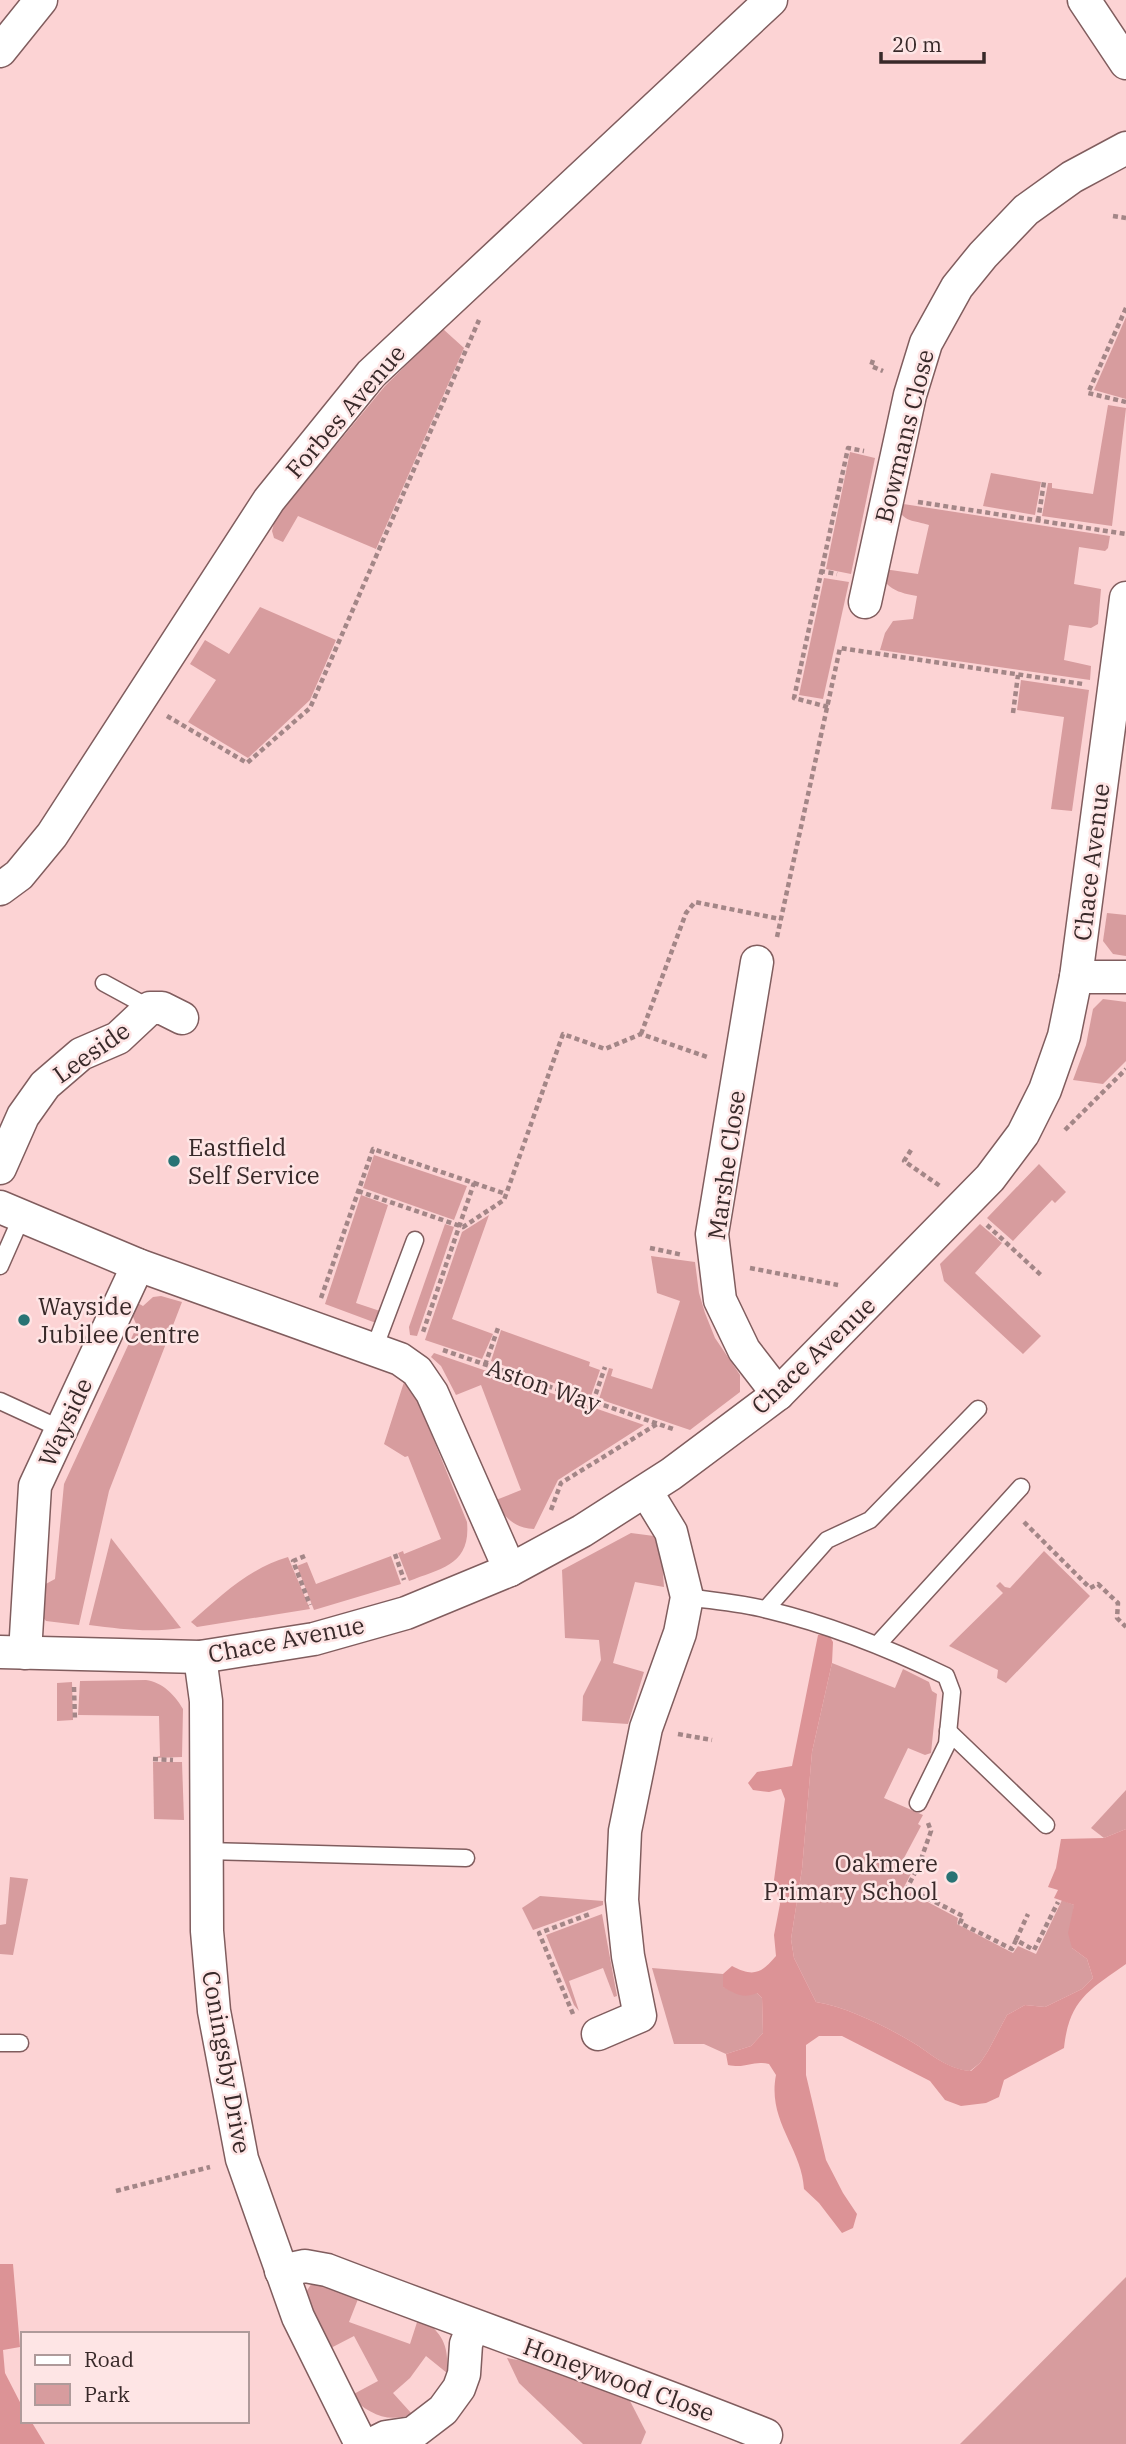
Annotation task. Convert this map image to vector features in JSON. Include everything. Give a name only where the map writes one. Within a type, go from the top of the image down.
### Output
[{"type":"street","points":[[0,51],[41,0]]},
{"type":"street","name":"Forbes Avenue","points":[[0,888],[19,875],[52,835],[269,500],[370,374],[771,0]]},
{"type":"street","points":[[1084,0],[1126,63]]},
{"type":"street","name":"Bowmans Close","points":[[865,601],[910,395],[926,343],[957,287],[1026,210],[1072,177],[1126,148]]},
{"type":"street","name":"Chace Avenue","points":[[13,1652],[200,1657],[314,1639],[407,1613],[510,1570],[582,1531],[646,1491],[778,1394],[990,1178],[1023,1134],[1049,1079],[1063,1036],[1076,977],[1126,597]]},
{"type":"street","name":"Marshe Close","points":[[757,962],[712,1234],[720,1300],[744,1350],[778,1394]]},
{"type":"street","points":[[1076,977],[1126,977]]},
{"type":"street","name":"Leeside","points":[[0,1167],[23,1116],[45,1085],[81,1054],[118,1038],[150,1008],[162,1008],[182,1018]]},
{"type":"street","points":[[11,1212],[138,1265],[387,1354],[417,1371],[432,1393],[510,1570]]},
{"type":"street","name":"Wayside","points":[[13,1652],[34,1486],[138,1265]]},
{"type":"street","points":[[598,2034],[640,2016],[628,1956],[622,1899],[625,1831],[646,1728],[680,1633],[687,1597],[671,1532],[646,1491]]},
{"type":"street","name":"Coningsby Drive","points":[[200,1657],[206,1701],[207,1931],[214,2011],[242,2159],[298,2317],[361,2444]]},
{"type":"street","name":"Honeywood Close","points":[[281,2271],[305,2266],[327,2270],[473,2326],[644,2386],[766,2435]]},
{"type":"street","points":[[372,2444],[386,2437],[414,2433],[443,2410],[459,2388],[464,2374],[466,2344],[473,2326]]},
{"type":"lane","points":[[104,983],[150,1008]]},
{"type":"lane","points":[[0,1266],[11,1212]]},
{"type":"lane","points":[[387,1354],[415,1240]]},
{"type":"lane","points":[[0,1401],[61,1429]]},
{"type":"lane","points":[[766,1609],[827,1540],[870,1520],[978,1409]]},
{"type":"lane","points":[[878,1644],[1021,1487]]},
{"type":"lane","points":[[687,1597],[766,1609],[826,1626],[878,1644],[946,1676],[953,1692],[947,1744],[919,1804]]},
{"type":"lane","points":[[948,1731],[1046,1825]]},
{"type":"lane","points":[[205,1851],[466,1858]]},
{"type":"lane","points":[[0,2043],[20,2043]]},
{"type":"path","points":[[1112,216],[1126,218]]},
{"type":"path","points":[[1126,308],[1088,393],[1126,402]]},
{"type":"path","points":[[165,715],[247,763],[310,708],[483,309]]},
{"type":"path","points":[[828,707],[794,698],[848,448]]},
{"type":"path","points":[[1038,521],[1044,482]]},
{"type":"path","points":[[916,502],[1126,534]]},
{"type":"path","points":[[757,962],[776,939],[840,648],[1094,686]]},
{"type":"path","points":[[1013,713],[1018,675]]},
{"type":"path","points":[[640,1034],[686,912],[695,902],[781,919]]},
{"type":"path","points":[[358,1191],[463,1227],[505,1200],[563,1034],[605,1049],[640,1034],[739,1068]]},
{"type":"path","points":[[1063,1132],[1126,1069]]},
{"type":"path","points":[[911,1150],[904,1161],[950,1192]]},
{"type":"path","points":[[474,1183],[506,1195]]},
{"type":"path","points":[[979,1217],[1043,1276]]},
{"type":"path","points":[[715,1261],[838,1285]]},
{"type":"path","points":[[485,1364],[498,1328]]},
{"type":"path","name":"Aston Way","points":[[387,1354],[420,1342],[681,1432]]},
{"type":"path","points":[[593,1402],[605,1367]]},
{"type":"path","points":[[548,1517],[561,1483],[658,1424]]},
{"type":"path","points":[[1020,1518],[1090,1588],[1098,1584],[1118,1603],[1117,1618],[1126,1627]]},
{"type":"path","points":[[395,1554],[407,1587]]},
{"type":"path","points":[[305,1556],[293,1561],[312,1613]]},
{"type":"path","points":[[919,1804],[931,1831],[919,1865],[907,1888],[963,1916],[960,1923],[1012,1949],[1028,1914]]},
{"type":"path","points":[[598,2034],[585,2041],[539,1933],[622,1899]]},
{"type":"path","points":[[1016,1940],[1034,1950],[1058,1902]]},
{"type":"path","points":[[116,2191],[242,2159]]},
{"type":"green space","points":[[1126,317],[1126,399],[1094,390]]},
{"type":"green space","points":[[443,329],[464,348],[376,549],[298,516],[283,542],[274,538],[272,531],[275,519],[385,386]]},
{"type":"green space","points":[[1108,405],[1126,408],[1112,526],[1042,516],[1048,483],[1052,483],[1052,488],[1093,494]]},
{"type":"green space","points":[[850,452],[875,458],[851,574],[826,569]]},
{"type":"green space","points":[[991,473],[1041,482],[1035,515],[983,506]]},
{"type":"green space","points":[[897,503],[1110,536],[1105,551],[1079,547],[1074,584],[1101,589],[1098,624],[1091,628],[1069,625],[1064,660],[1091,666],[1090,680],[880,650],[885,633],[893,621],[913,619],[917,596],[898,591],[887,584],[883,580],[884,569],[918,574],[929,525],[904,517]]},
{"type":"green space","points":[[824,578],[849,582],[823,699],[799,695]]},
{"type":"green space","points":[[260,607],[336,640],[310,700],[248,758],[188,722],[216,680],[190,664],[205,640],[229,654]]},
{"type":"green space","points":[[1021,680],[1089,690],[1072,811],[1051,809],[1064,717],[1017,710]]},
{"type":"green space","points":[[1107,913],[1126,915],[1126,956],[1113,954],[1103,941]]},
{"type":"green space","points":[[1103,999],[1126,1002],[1126,1061],[1103,1084],[1073,1080],[1086,1045],[1093,1009]]},
{"type":"green space","points":[[374,1155],[467,1186],[454,1220],[363,1188]]},
{"type":"green space","points":[[1039,1164],[1066,1192],[1055,1203],[1052,1200],[1013,1241],[987,1218]]},
{"type":"green space","points":[[361,1195],[388,1205],[356,1303],[383,1312],[376,1323],[325,1304]]},
{"type":"green space","points":[[489,1215],[452,1319],[493,1334],[482,1359],[425,1340],[462,1232]]},
{"type":"green space","points":[[445,1224],[454,1227],[417,1336],[410,1335],[409,1327]]},
{"type":"green space","points":[[980,1224],[1002,1243],[975,1273],[1041,1336],[1023,1354],[944,1281],[940,1264]]},
{"type":"green space","points":[[651,1256],[695,1262],[705,1313],[715,1338],[740,1375],[740,1392],[690,1430],[599,1399],[609,1368],[613,1369],[611,1376],[652,1389],[680,1301],[657,1293]]},
{"type":"green space","points":[[161,1296],[182,1302],[109,1491],[79,1625],[46,1621],[41,1615],[42,1586],[55,1579],[64,1484],[137,1326],[130,1310],[134,1301],[143,1306],[153,1297]]},
{"type":"green space","points":[[501,1330],[590,1362],[589,1366],[600,1370],[591,1396],[491,1361]]},
{"type":"green space","points":[[434,1353],[644,1425],[558,1480],[534,1529],[515,1524],[502,1512],[496,1500],[521,1490],[481,1385],[456,1395],[441,1366],[431,1357]]},
{"type":"green space","points":[[405,1379],[411,1384],[467,1522],[467,1536],[459,1556],[442,1568],[409,1581],[398,1553],[403,1551],[404,1554],[441,1539],[408,1456],[405,1457],[384,1444]]},
{"type":"green space","points":[[631,1533],[654,1536],[662,1561],[664,1587],[635,1582],[613,1663],[644,1672],[628,1724],[582,1721],[583,1696],[601,1660],[599,1640],[565,1638],[562,1570]]},
{"type":"green space","points":[[111,1538],[181,1628],[147,1630],[89,1625]]},
{"type":"green space","points":[[1044,1551],[1090,1596],[1006,1683],[997,1678],[998,1670],[949,1646],[1003,1593],[996,1586],[1000,1582],[1010,1588]]},
{"type":"green space","points":[[391,1556],[401,1584],[314,1610],[297,1566],[307,1562],[316,1584]]},
{"type":"green space","points":[[288,1557],[310,1609],[197,1627],[191,1622],[248,1576]]},
{"type":"green space","points":[[832,1663],[895,1688],[903,1669],[929,1682],[932,1691],[937,1694],[931,1753],[925,1755],[908,1748],[884,1798],[923,1815],[918,1824],[921,1826],[904,1858],[916,1864],[903,1889],[958,1918],[957,1924],[1013,1953],[1018,1946],[1036,1954],[1062,1900],[1074,1905],[1072,1948],[1087,1959],[1093,1978],[1082,1989],[1045,2007],[1025,2005],[1007,2015],[988,2051],[970,2071],[946,2064],[866,2018],[816,2002],[794,1958],[791,1939],[802,1869],[812,1752]]},
{"type":"green space","points":[[146,1680],[168,1690],[183,1709],[182,1757],[153,1758],[160,1756],[159,1716],[78,1715],[80,1681]]},
{"type":"green space","points":[[72,1682],[73,1720],[57,1721],[57,1683]]},
{"type":"green space","points":[[153,1762],[182,1762],[184,1820],[154,1819]]},
{"type":"green space","points":[[1126,1790],[1126,1829],[1104,1838],[1091,1828]]},
{"type":"green space","points":[[10,1877],[28,1879],[13,1955],[0,1954],[0,1925],[6,1924]]},
{"type":"green space","points":[[540,1896],[603,1901],[603,1905],[533,1930],[522,1908]]},
{"type":"green space","points":[[602,1914],[617,1996],[614,1997],[603,1968],[569,1981],[579,2011],[574,2005],[546,1935]]},
{"type":"green space","points":[[652,1968],[723,1974],[723,1987],[757,1993],[762,1998],[763,2033],[751,2046],[726,2054],[704,2044],[674,2044]]},
{"type":"green space","points":[[1126,2277],[1126,2444],[960,2444],[983,2421]]},
{"type":"green space","points":[[319,2281],[360,2294],[349,2322],[410,2344],[419,2316],[438,2334],[447,2354],[447,2373],[426,2356],[410,2378],[393,2393],[412,2414],[394,2418],[378,2415],[350,2396],[378,2381],[354,2336],[327,2350],[304,2295],[312,2283]]},
{"type":"green space","points":[[507,2358],[547,2365],[630,2401],[646,2432],[641,2444],[583,2444],[519,2383]]},
{"type":"shaded area","points":[[818,1635],[829,1635],[833,1642],[832,1663],[812,1752],[802,1869],[791,1939],[794,1958],[816,2002],[866,2018],[947,2064],[971,2071],[988,2051],[1007,2015],[1025,2005],[1045,2007],[1082,1989],[1093,1978],[1087,1959],[1072,1948],[1068,1933],[1074,1905],[1054,1898],[1058,1890],[1048,1887],[1056,1868],[1061,1839],[1104,1838],[1126,1829],[1126,1964],[1091,1989],[1076,2007],[1064,2048],[1004,2080],[999,2097],[986,2103],[961,2106],[945,2100],[930,2081],[842,2036],[819,2036],[806,2045],[806,2075],[826,2160],[857,2214],[853,2228],[842,2233],[819,2203],[804,2189],[798,2160],[776,2106],[776,2075],[769,2064],[728,2065],[726,2054],[751,2046],[763,2033],[762,1998],[757,1993],[744,1996],[723,1987],[723,1974],[732,1966],[746,1972],[756,1972],[766,1967],[776,1956],[774,1935],[780,1904],[774,1880],[785,1799],[781,1789],[769,1792],[753,1790],[748,1783],[757,1772],[792,1766]]},
{"type":"shaded area","points":[[0,2264],[13,2264],[20,2347],[3,2350],[5,2373],[21,2404],[21,2423],[32,2423],[45,2444],[0,2444]]},
{"type":"place","name":"Eastfield Self Service","points":[[174,1161]]},
{"type":"place","name":"Wayside Jubilee Centre","points":[[24,1320]]},
{"type":"place","name":"Oakmere Primary School","points":[[952,1877]]}]
